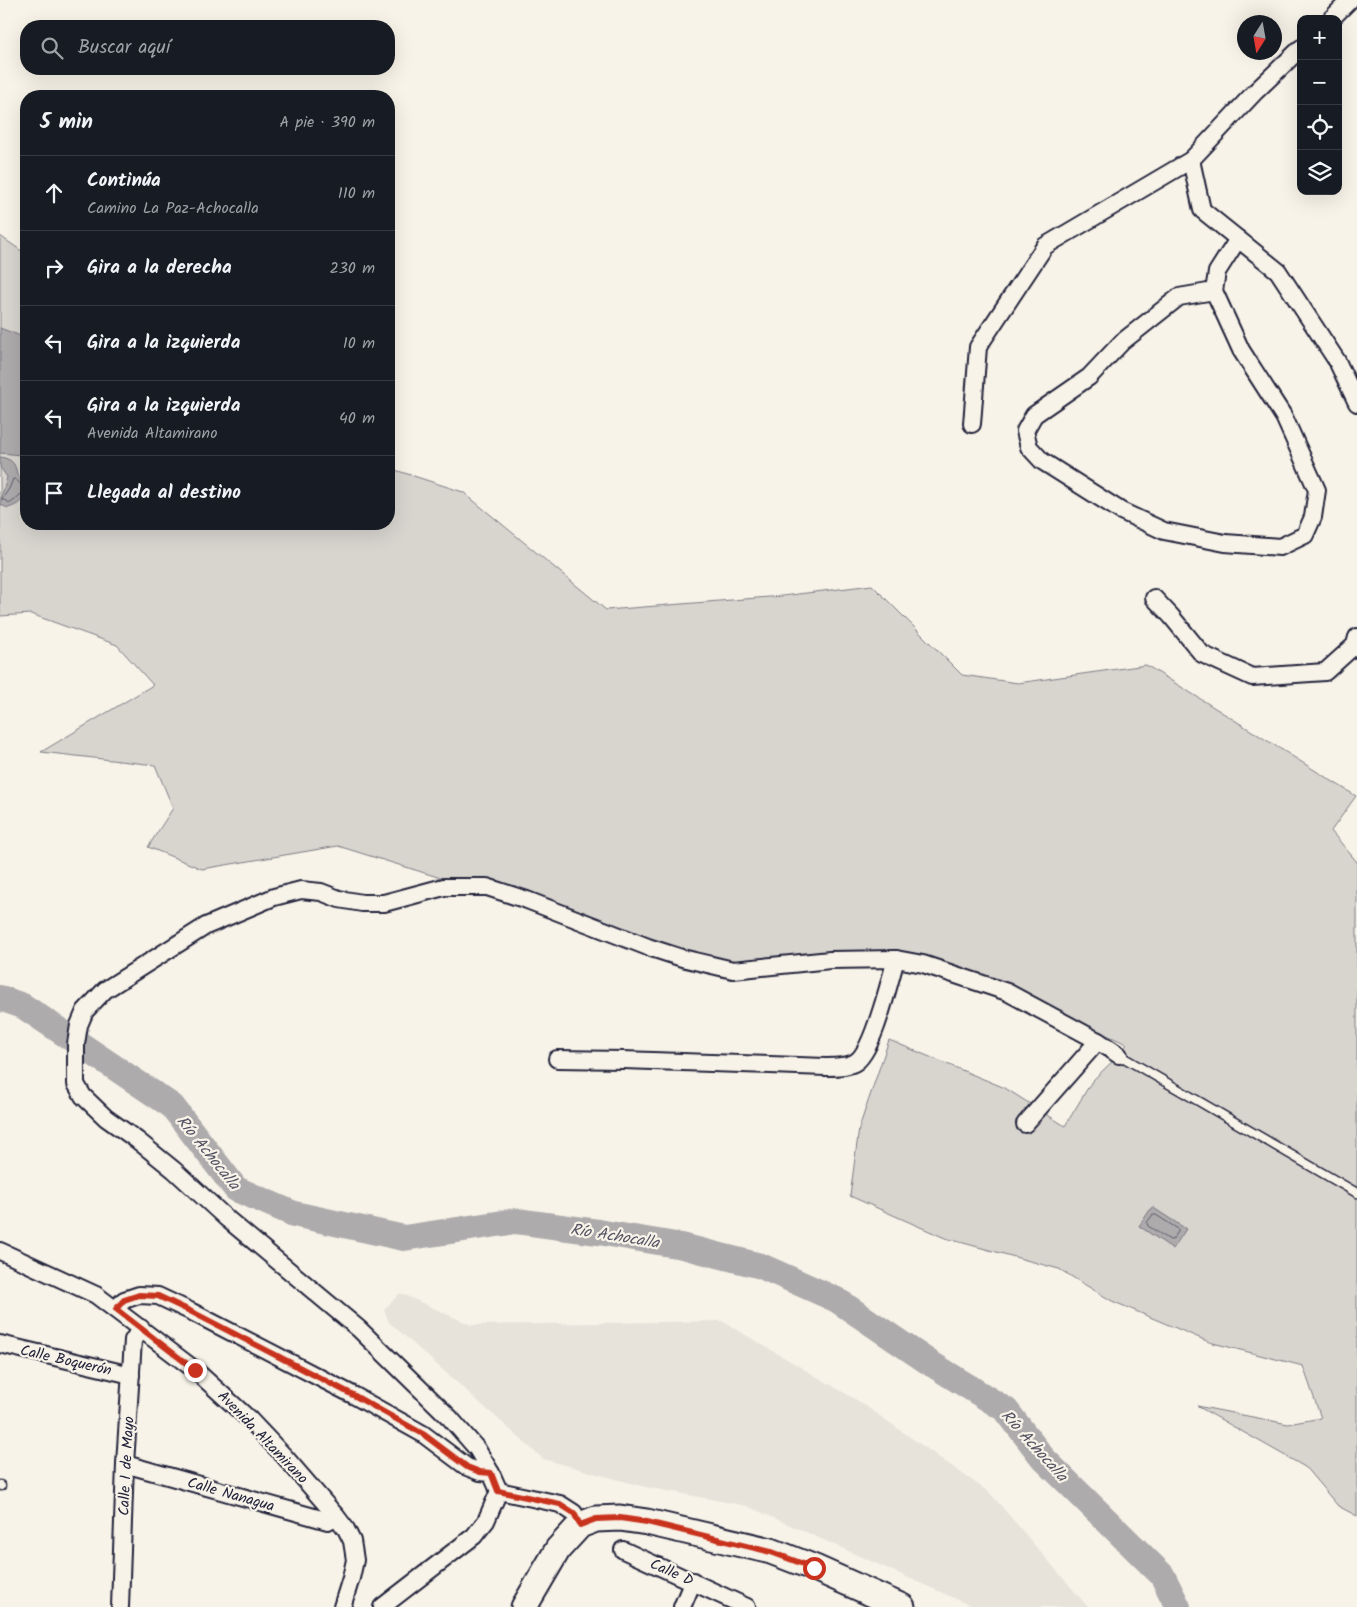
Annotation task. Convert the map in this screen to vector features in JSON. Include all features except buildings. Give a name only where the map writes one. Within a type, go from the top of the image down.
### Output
[{"type":"main road","points":[[524,1607],[558,1549],[580,1525],[596,1519],[620,1518],[647,1522],[771,1552],[814,1568],[902,1607]]},
{"type":"street","points":[[1335,15],[1350,0]]},
{"type":"street","points":[[972,424],[978,347],[1045,246],[1191,160],[1255,92],[1297,52]]},
{"type":"street","points":[[1191,160],[1202,210],[1278,271],[1337,361],[1357,404]]},
{"type":"street","points":[[1214,291],[1179,297],[1122,342],[1089,377],[1034,415],[1025,431],[1029,447],[1042,461],[1121,511],[1164,532],[1225,543],[1280,546],[1305,535],[1313,517],[1317,490],[1284,417],[1241,350],[1214,291],[1217,272],[1238,240]]},
{"type":"street","points":[[1154,598],[1172,616],[1202,654],[1252,677],[1325,672],[1354,645],[1357,637]]},
{"type":"street","points":[[382,1607],[474,1536],[486,1521],[498,1491],[491,1473],[477,1449],[450,1418],[359,1329],[225,1217],[174,1170],[106,1118],[83,1096],[76,1084],[76,1044],[79,1025],[85,1011],[105,990],[206,926],[274,897],[301,890],[321,892],[340,899],[362,903],[377,903],[444,887],[486,888],[527,900],[648,947],[682,958],[733,970],[830,960],[896,959],[924,964],[1007,992],[1098,1041],[1119,1055]]},
{"type":"street","points":[[557,1059],[826,1068],[853,1064],[862,1057],[871,1042],[896,959]]},
{"type":"street","points":[[1025,1124],[1098,1041]]},
{"type":"street","name":"Avenida Altamirano","points":[[0,1251],[96,1295],[116,1309],[217,1388],[285,1457],[336,1516],[352,1541],[355,1550],[351,1578],[342,1607]]},
{"type":"street","points":[[116,1309],[124,1300],[139,1295],[158,1296],[355,1396],[423,1434],[467,1467],[480,1472],[491,1473]]},
{"type":"street","name":"Calle 1 de Mayo","points":[[120,1607],[125,1464],[133,1340],[141,1328]]},
{"type":"street","name":"Calle Boquerón","points":[[0,1344],[131,1375]]},
{"type":"street","name":"Calle Nanagua","points":[[125,1464],[328,1520],[336,1516]]},
{"type":"street","points":[[498,1491],[560,1504],[574,1513],[580,1525]]},
{"type":"street","name":"Calle D","points":[[623,1550],[747,1607]]},
{"type":"street","points":[[682,1607],[693,1581]]},
{"type":"lane","points":[[1119,1055],[1357,1193]]},
{"type":"shaded area","points":[[0,236],[20,250],[20,530],[395,530],[395,470],[463,492],[606,610],[782,596],[872,585],[962,675],[1018,683],[1146,665],[1356,796],[1331,831],[1357,862],[1357,1516],[1338,1506],[1305,1467],[1197,1406],[1288,1424],[1321,1418],[1303,1366],[1209,1342],[1112,1301],[1059,1269],[945,1238],[850,1196],[859,1128],[889,1040],[1005,1088],[1065,1126],[1092,1081],[1119,1055],[1127,1044],[1001,988],[902,964],[743,972],[338,846],[202,869],[148,847],[173,808],[155,765],[41,752],[153,685],[117,645],[31,614],[0,616]]},
{"type":"shaded area","points":[[400,1293],[471,1325],[722,1321],[860,1402],[990,1493],[1088,1607],[974,1607],[747,1506],[641,1486],[543,1459],[389,1322],[384,1310]]},
{"type":"water","points":[[0,328],[20,336],[20,455],[0,453]]},
{"type":"water","points":[[0,457],[10,460],[20,477],[20,502],[8,508],[1,505],[7,477],[0,467]]},
{"type":"water","points":[[1152,1207],[1186,1229],[1173,1249],[1139,1226]]},
{"type":"waterway","name":"Río Achocalla","points":[[0,998],[23,1006],[172,1106],[236,1189],[294,1214],[404,1238],[516,1221],[598,1232],[682,1246],[761,1266],[837,1300],[927,1361],[1006,1410],[1043,1458],[1162,1575],[1178,1607]]},
{"type":"route","points":[[195,1370],[116,1309],[124,1300],[139,1295],[158,1296],[355,1396],[423,1434],[467,1467],[480,1472],[491,1473],[498,1491],[560,1504],[574,1513],[580,1525],[596,1519],[620,1518],[647,1522],[771,1552],[814,1568]]}]
